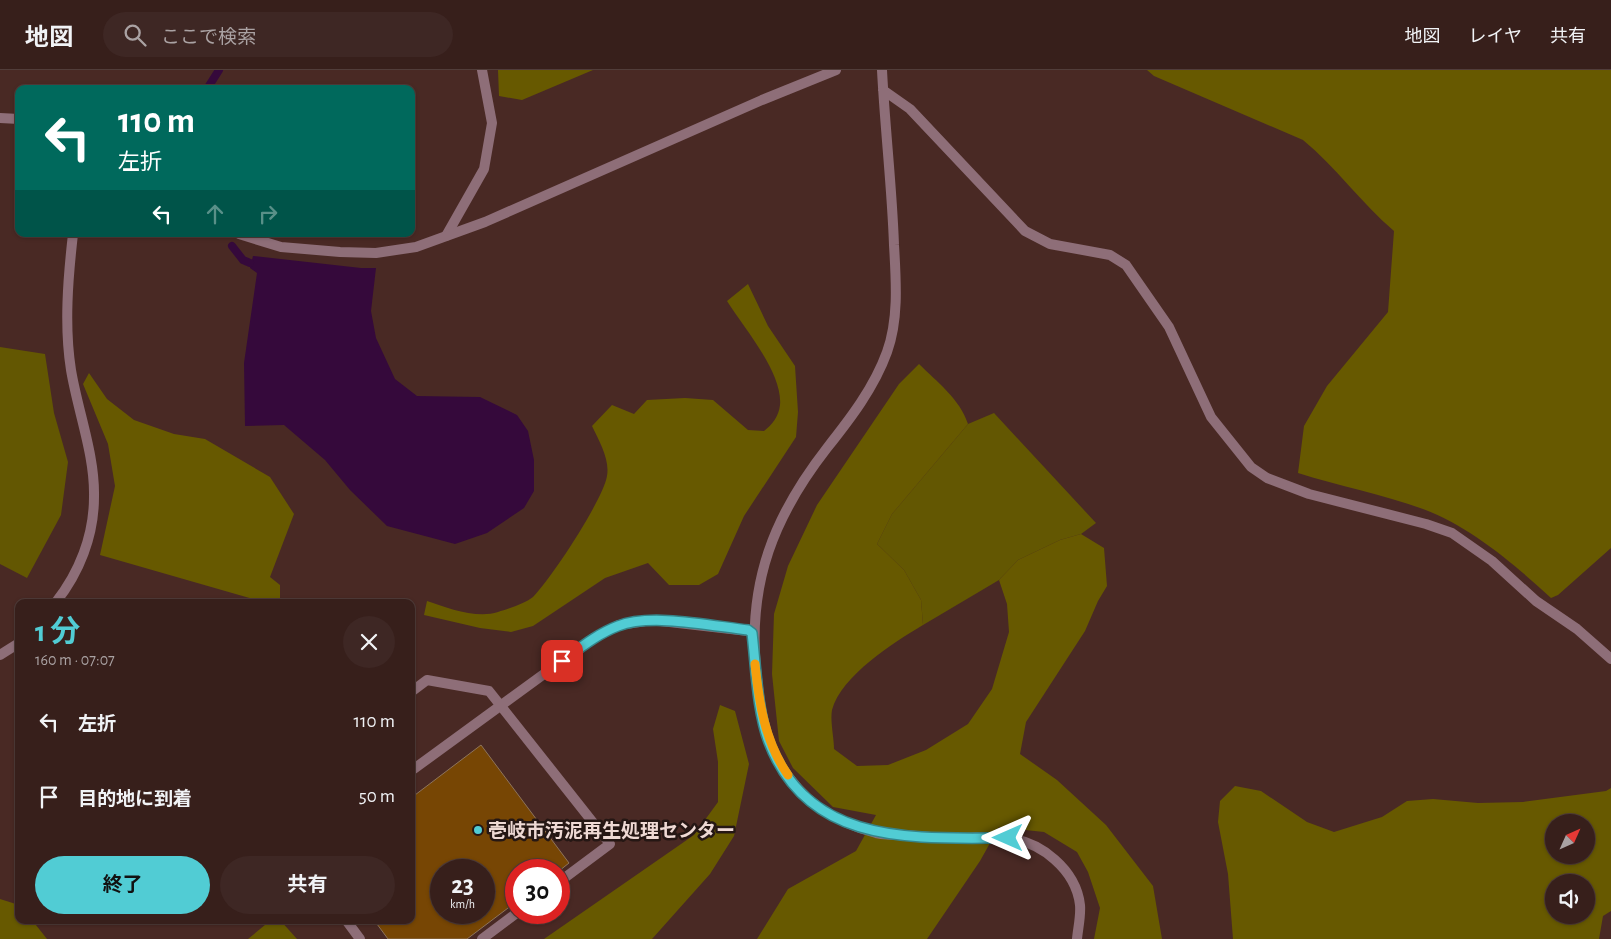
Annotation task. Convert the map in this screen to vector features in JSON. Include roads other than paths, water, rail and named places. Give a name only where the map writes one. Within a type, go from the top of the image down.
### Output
[{"type":"street","points":[[446,236],[484,169],[492,123],[482,70]]},
{"type":"street","points":[[249,237],[281,247],[376,253],[416,247],[485,222],[762,100],[836,70]]},
{"type":"street","points":[[882,70],[891,169],[896,289],[893,323],[887,352],[864,397],[797,490],[774,531],[764,568],[752,633],[758,687],[768,741],[778,761],[811,804],[836,818],[877,833],[942,838],[1008,838],[1044,852],[1061,864],[1075,885],[1080,907],[1077,939]]},
{"type":"street","points":[[883,90],[910,108],[1025,230],[1050,244],[1110,255],[1126,265],[1169,327],[1211,416],[1251,467],[1267,478],[1309,494],[1426,524],[1452,533],[1492,561],[1536,601],[1577,629],[1611,660]]},
{"type":"street","points":[[0,118],[15,119]]},
{"type":"street","points":[[58,599],[70,585],[80,565],[88,539],[94,497],[90,460],[71,369],[67,325],[73,237]]},
{"type":"street","points":[[415,768],[592,639],[619,625],[652,620],[748,630],[752,633]]},
{"type":"street","points":[[0,655],[15,646]]},
{"type":"street","points":[[415,689],[427,680],[489,691],[502,705],[610,844],[570,874]]},
{"type":"street","points":[[482,939],[505,922]]},
{"type":"street","points":[[349,924],[360,939]]},
{"type":"waterway","points":[[210,85],[219,70]]},
{"type":"waterway","points":[[232,246],[243,260],[250,263]]},
{"type":"place","name":"壱岐市汚泥再生処理センター","points":[[478,830]]}]
